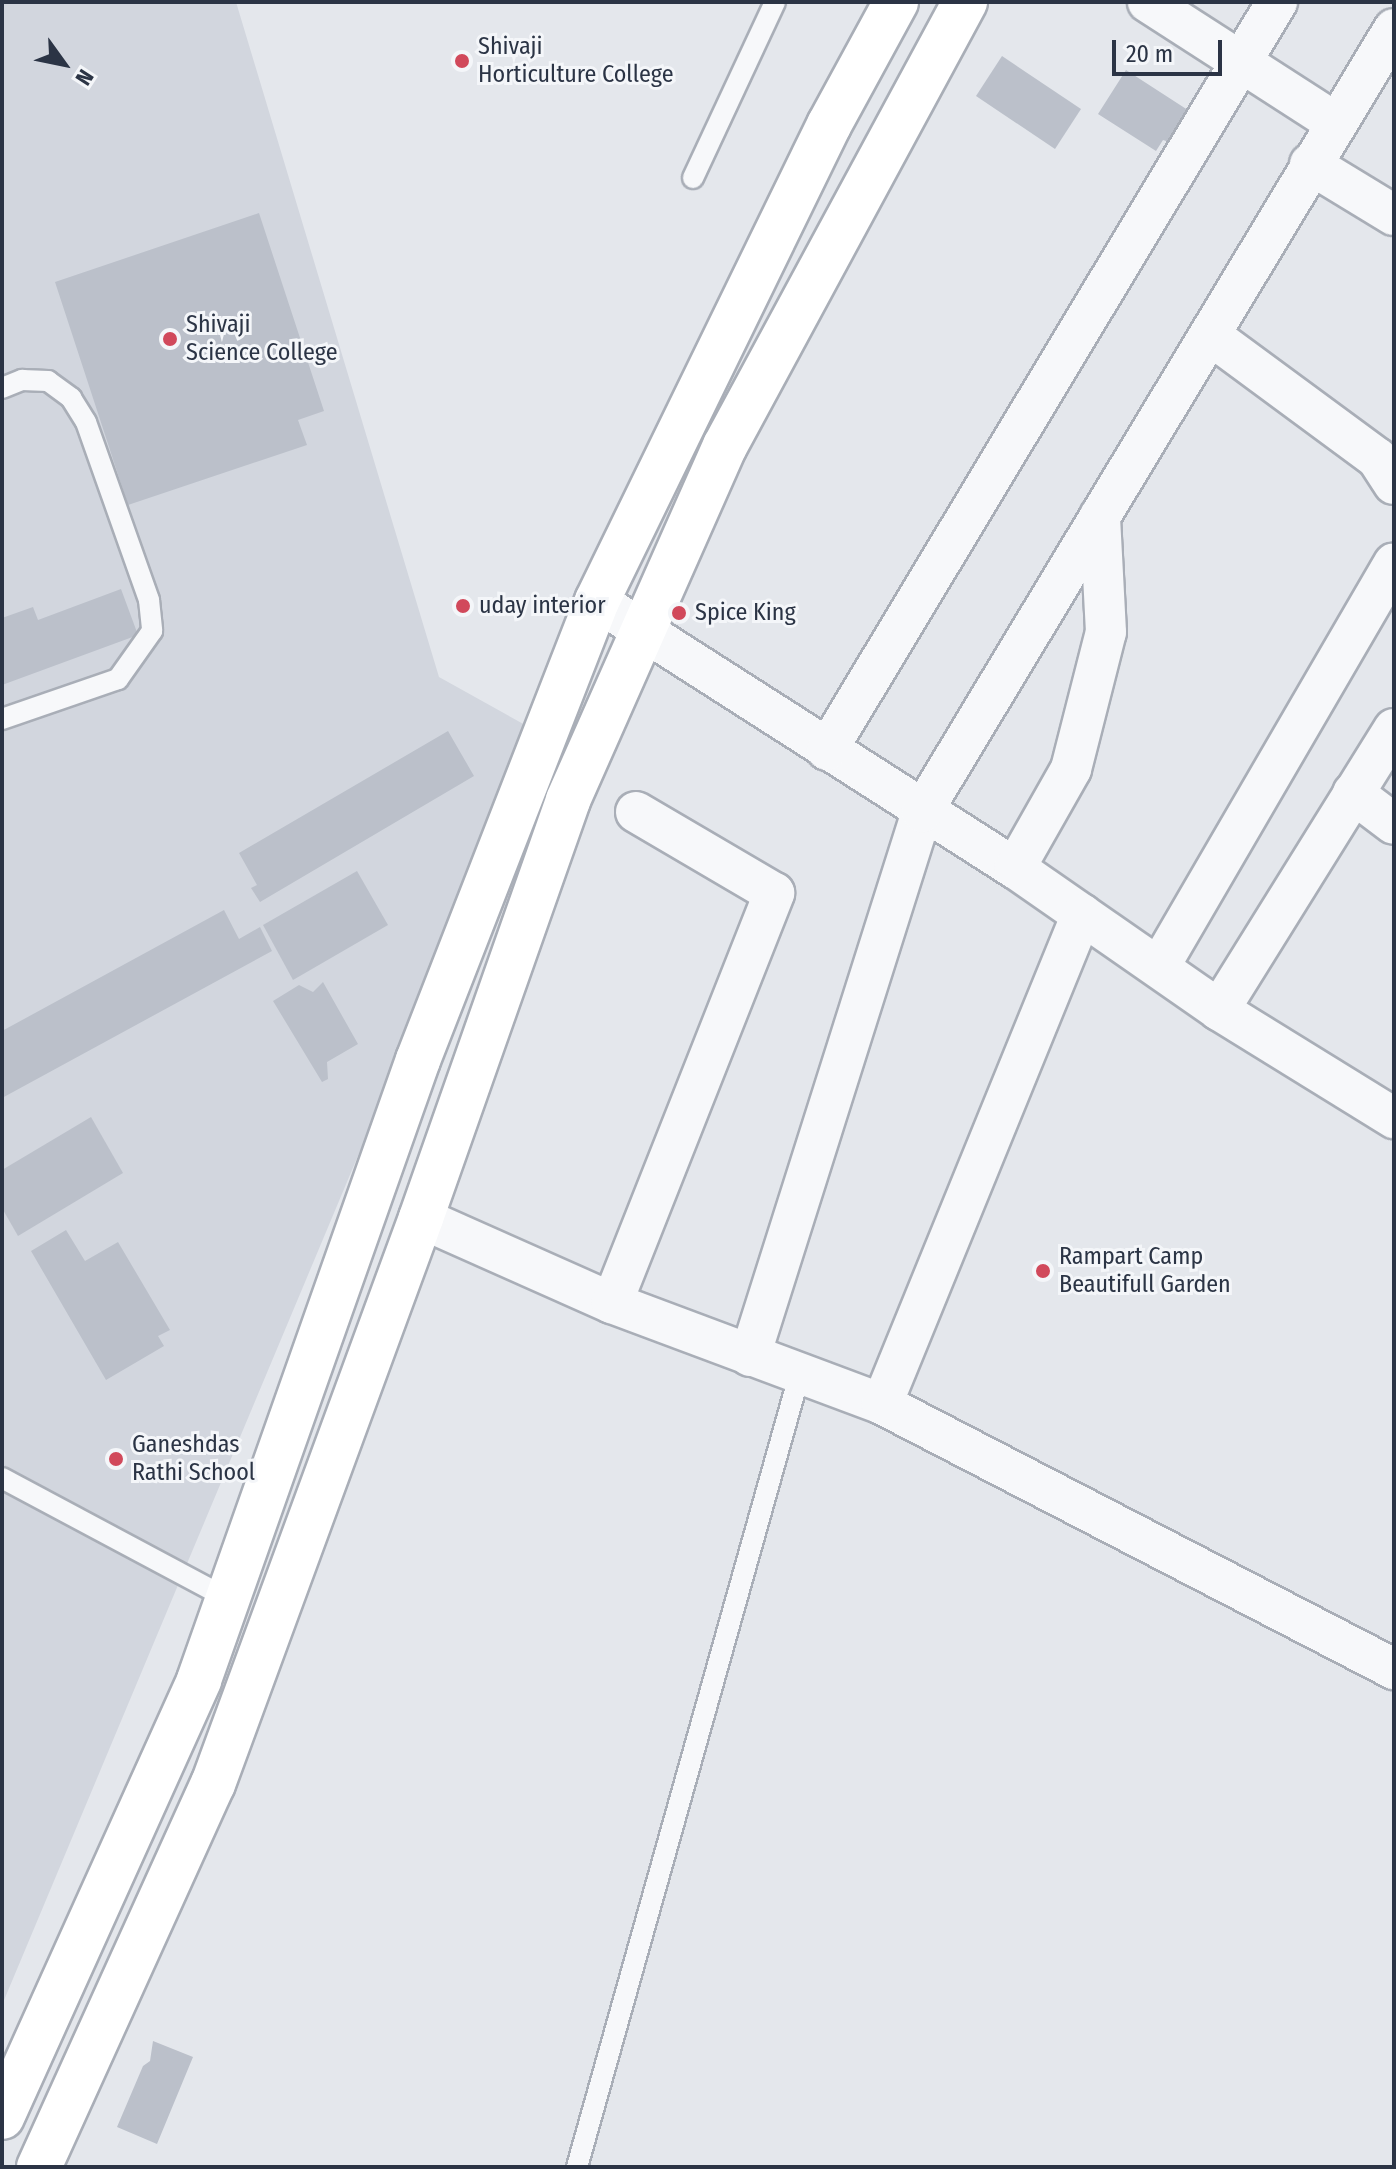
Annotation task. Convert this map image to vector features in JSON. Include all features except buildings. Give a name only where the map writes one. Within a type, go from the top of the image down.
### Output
[{"type":"street","points":[[2,2117],[199,1680],[418,1060],[597,601],[829,125],[896,2]]},
{"type":"street","points":[[39,2167],[213,1784],[421,1218],[568,800],[725,446],[965,2]]},
{"type":"street","points":[[1148,2],[1336,123]]},
{"type":"street","points":[[827,750],[1277,2]]},
{"type":"street","points":[[750,1356],[922,812],[1394,29]]},
{"type":"street","points":[[1310,164],[1394,215]]},
{"type":"street","points":[[1210,335],[1377,458],[1394,484]]},
{"type":"street","points":[[1015,868],[1071,769],[1106,632],[1100,516]]},
{"type":"street","points":[[1159,967],[1394,563]]},
{"type":"street","points":[[597,601],[646,628],[922,812],[1015,868],[1219,1010],[1394,1118]]},
{"type":"street","points":[[1219,1010],[1394,729]]},
{"type":"street","points":[[1353,793],[1394,824]]},
{"type":"street","points":[[612,1303],[774,893],[636,812]]},
{"type":"street","points":[[882,1404],[1082,914]]},
{"type":"street","points":[[421,1218],[612,1303],[799,1376],[882,1404],[1394,1669]]},
{"type":"street","points":[[292,1420],[341,1436]]},
{"type":"lane","points":[[693,178],[775,2]]},
{"type":"lane","points":[[2,388],[22,380],[48,381],[79,410],[149,600],[152,631],[118,679],[2,719]]},
{"type":"lane","points":[[577,2167],[799,1376]]},
{"type":"lane","points":[[2,1478],[229,1599]]},
{"type":"shaded area","points":[[2,2],[236,2],[439,677],[536,731],[2,2005]]},
{"type":"place","name":"Shivaji Horticulture College","points":[[462,61]]},
{"type":"place","name":"Shivaji Science College","points":[[170,339]]},
{"type":"place","name":"uday interior","points":[[463,606]]},
{"type":"place","name":"Spice King","points":[[679,613]]},
{"type":"place","name":"Rampart Camp Beautifull Garden","points":[[1043,1271]]},
{"type":"place","name":"Ganeshdas Rathi School","points":[[116,1459]]}]
